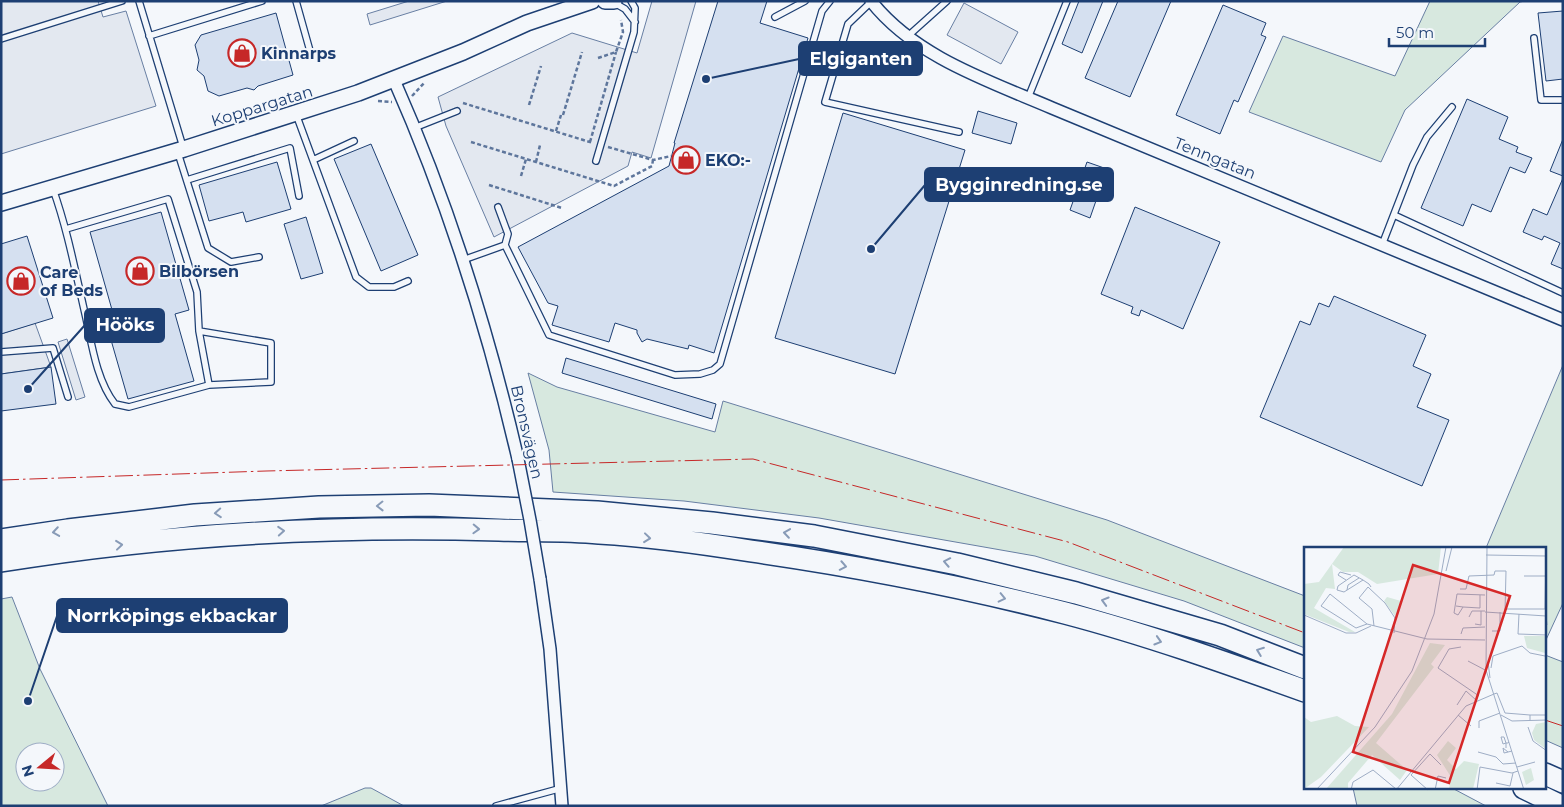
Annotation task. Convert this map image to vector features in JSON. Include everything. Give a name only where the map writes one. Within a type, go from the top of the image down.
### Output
[{"type":"highway","points":[[1,540],[195,515],[319,507],[439,506],[597,512],[712,523],[814,536],[957,564],[1076,593],[1220,635],[1304,668]]},
{"type":"highway","points":[[1,561],[72,550],[198,536],[319,529],[428,528],[599,532],[801,558],[952,586],[1067,614],[1212,658],[1304,691]]},
{"type":"highway","points":[[1546,774],[1563,782]]},
{"type":"highway","points":[[1528,790],[1561,806]]},
{"type":"street","name":"Koppargatan","points":[[527,23],[560,1]]},
{"type":"street","name":"Koppargatan","points":[[1,203],[296,114],[394,80],[527,23],[592,1]]},
{"type":"street","points":[[605,1],[615,6]]},
{"type":"street","name":"Tenngatan","points":[[871,2],[878,11],[908,36],[941,58],[1028,98],[1563,320]]},
{"type":"street","name":"Bronsvägen","points":[[394,80],[463,260],[494,360],[518,459],[540,579],[550,649],[562,806]]},
{"type":"lane","points":[[1,39],[108,3],[122,1]]},
{"type":"lane","points":[[138,1],[181,150],[187,180],[208,248],[231,262],[260,257]]},
{"type":"lane","points":[[149,36],[262,1]]},
{"type":"lane","points":[[296,1],[310,51]]},
{"type":"lane","points":[[596,161],[634,32],[634,8],[631,1]]},
{"type":"lane","points":[[775,17],[805,1]]},
{"type":"lane","points":[[498,207],[508,234],[505,245],[549,335],[675,375],[700,374],[713,370],[720,364],[822,11],[830,1]]},
{"type":"lane","points":[[908,36],[947,1]]},
{"type":"lane","points":[[1028,98],[1067,1]]},
{"type":"lane","points":[[871,2],[848,24],[825,102],[959,132]]},
{"type":"lane","points":[[615,6],[625,9],[635,22]]},
{"type":"lane","points":[[1534,38],[1541,100],[1563,100]]},
{"type":"lane","points":[[1382,245],[1413,165],[1427,137],[1452,107]]},
{"type":"lane","points":[[414,128],[458,111]]},
{"type":"lane","points":[[296,114],[356,277],[369,287],[394,287],[408,281]]},
{"type":"lane","points":[[313,160],[354,141]]},
{"type":"lane","points":[[187,180],[290,148],[299,196]]},
{"type":"lane","points":[[52,188],[66,229],[91,343],[107,394],[114,404],[129,407],[209,385],[271,382],[271,343],[199,331]]},
{"type":"lane","points":[[66,229],[168,199],[197,292],[199,331],[209,385]]},
{"type":"lane","points":[[1394,215],[1563,293]]},
{"type":"lane","points":[[463,260],[505,245]]},
{"type":"lane","points":[[1,352],[53,348],[68,397]]},
{"type":"lane","points":[[496,806],[562,788]]},
{"type":"path","points":[[590,142],[623,32],[622,22],[615,6]]},
{"type":"path","points":[[556,131],[582,52]]},
{"type":"path","points":[[598,58],[616,52]]},
{"type":"path","points":[[529,105],[541,66]]},
{"type":"path","points":[[463,103],[653,160],[671,156]]},
{"type":"path","points":[[471,142],[614,186],[652,166],[653,160]]},
{"type":"path","points":[[536,162],[540,145]]},
{"type":"path","points":[[521,176],[526,159]]},
{"type":"path","points":[[488,185],[562,208]]},
{"type":"shaded area","points":[[1,1],[98,1],[103,17],[126,11],[156,106],[1,154]]},
{"type":"shaded area","points":[[409,1],[447,1],[370,25],[367,14]]},
{"type":"shaded area","points":[[652,1],[696,1],[651,158],[632,152],[628,166],[494,237],[446,126],[438,97],[572,33],[637,53]]},
{"type":"shaded area","points":[[1430,1],[1525,1],[1520,2],[1405,110],[1381,162],[1249,112],[1283,36],[1395,76]]},
{"type":"shaded area","points":[[964,3],[1018,32],[1001,64],[947,35]]},
{"type":"shaded area","points":[[35,323],[51,367],[1,374],[1,334]]},
{"type":"shaded area","points":[[67,339],[85,397],[76,400],[58,342]]},
{"type":"shaded area","points":[[1563,365],[1563,603],[1546,640],[1546,547],[1486,547]]},
{"type":"shaded area","points":[[528,373],[557,387],[715,432],[723,401],[1107,520],[1304,596],[1304,648],[1184,601],[1035,556],[819,518],[684,501],[553,492],[549,450]]},
{"type":"shaded area","points":[[12,597],[40,669],[108,806],[1,806],[1,599]]},
{"type":"shaded area","points":[[1546,655],[1563,662],[1563,748],[1546,740]]},
{"type":"shaded area","points":[[365,788],[371,788],[404,806],[321,806]]},
{"type":"shaded area","points":[[1353,790],[1456,790],[1486,806],[1357,806]]},
{"type":"building","points":[[718,1],[767,1],[760,23],[808,38],[714,353],[689,345],[688,349],[647,339],[642,342],[637,330],[615,323],[609,342],[552,325],[558,306],[548,303],[518,247],[669,166],[674,143]]},
{"type":"building","points":[[1079,1],[1103,1],[1082,53],[1062,44]]},
{"type":"building","points":[[1118,1],[1171,1],[1130,97],[1085,78]]},
{"type":"building","points":[[1223,5],[1266,23],[1261,35],[1266,37],[1238,102],[1234,100],[1220,134],[1176,115]]},
{"type":"building","points":[[1563,11],[1563,79],[1546,81],[1538,13]]},
{"type":"building","name":"Kinnarps","points":[[276,13],[293,75],[258,86],[254,90],[247,88],[219,96],[208,91],[204,76],[197,70],[199,60],[195,45],[201,35]]},
{"type":"building","points":[[1467,99],[1508,117],[1499,139],[1518,147],[1516,152],[1532,158],[1525,173],[1510,167],[1491,212],[1472,204],[1463,226],[1421,208]]},
{"type":"building","points":[[978,111],[1017,123],[1011,144],[972,133]]},
{"type":"building","points":[[843,113],[965,150],[895,374],[775,338]]},
{"type":"building","points":[[1563,139],[1563,176],[1550,171]]},
{"type":"building","points":[[371,144],[418,255],[381,271],[334,159]]},
{"type":"building","points":[[277,162],[291,209],[246,222],[243,212],[209,221],[199,185]]},
{"type":"building","points":[[1087,162],[1107,169],[1090,218],[1070,210]]},
{"type":"building","points":[[1563,178],[1563,269],[1551,264],[1560,243],[1544,236],[1542,240],[1523,232],[1533,209],[1547,215]]},
{"type":"building","points":[[1135,207],[1220,242],[1183,329],[1141,310],[1139,316],[1131,313],[1133,307],[1101,294]]},
{"type":"building","name":"Bilbörsen","points":[[161,212],[189,310],[175,314],[194,381],[128,399],[109,333],[118,331],[90,232]]},
{"type":"building","points":[[306,217],[323,273],[301,279],[284,224]]},
{"type":"building","name":"Care of Beds","points":[[27,236],[53,318],[1,334],[1,244]]},
{"type":"building","points":[[1334,296],[1426,335],[1413,366],[1431,374],[1417,407],[1449,420],[1422,486],[1260,417],[1300,321],[1310,325],[1319,303],[1329,307]]},
{"type":"building","points":[[566,358],[716,404],[712,419],[562,373]]},
{"type":"building","points":[[51,367],[56,404],[1,411],[1,374]]},
{"type":"power","points":[[1,480],[266,471],[753,459],[1068,542],[1304,633]]},
{"type":"power","points":[[1546,720],[1563,726]]},
{"type":"place","name":"Kinnarps","points":[[242,53]]},
{"type":"place","name":"Elgiganten","points":[[706,79]]},
{"type":"place","name":"EKO:-","points":[[686,160]]},
{"type":"place","name":"Bygginredning.se","points":[[871,249]]},
{"type":"place","name":"Bilbörsen","points":[[140,271]]},
{"type":"place","name":"Care of Beds","points":[[21,281]]},
{"type":"place","name":"Hööks","points":[[28,389]]},
{"type":"place","name":"Norrköpings ekbackar","points":[[28,701]]}]
